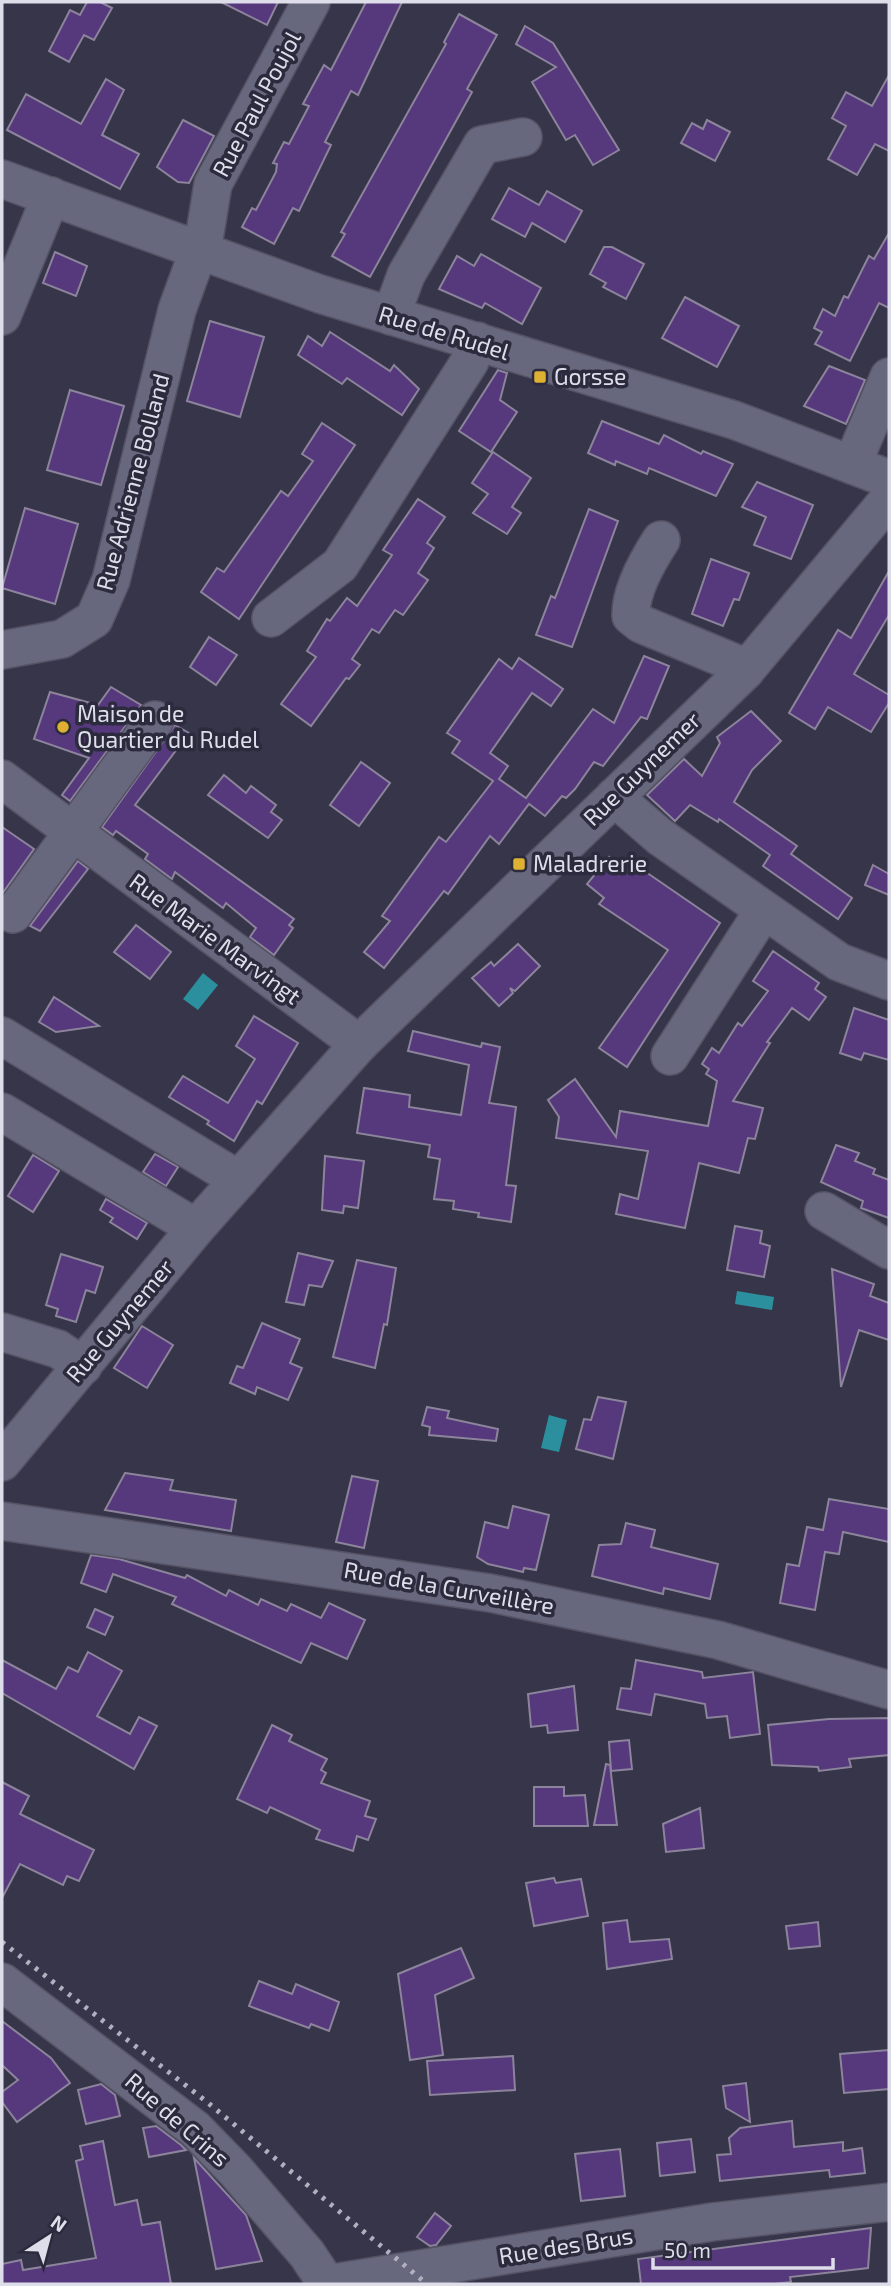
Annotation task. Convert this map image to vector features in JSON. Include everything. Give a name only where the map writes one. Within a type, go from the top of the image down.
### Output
[{"type":"street","name":"Rue Paul Poujol","points":[[199,250],[214,184],[311,2]]},
{"type":"street","points":[[391,316],[406,275],[482,145],[523,137]]},
{"type":"street","name":"Rue de Rudel","points":[[2,179],[391,316],[734,421],[889,479]]},
{"type":"street","points":[[2,316],[51,197]]},
{"type":"street","name":"Rue Adrienne Bolland","points":[[2,650],[62,639],[94,619],[111,580],[178,303],[199,250]]},
{"type":"street","points":[[271,618],[340,565],[470,360],[477,341]]},
{"type":"street","points":[[852,465],[889,377]]},
{"type":"street","name":"Rue Guynemer","points":[[2,1462],[196,1228],[359,1044],[745,671],[889,499]]},
{"type":"street","points":[[661,540],[640,582],[631,607],[631,616],[640,624],[735,663],[745,671]]},
{"type":"street","points":[[13,914],[155,720]]},
{"type":"street","name":"Rue Marie Marvingt","points":[[2,779],[359,1044]]},
{"type":"street","points":[[614,797],[659,836],[839,962],[889,981]]},
{"type":"street","points":[[670,1056],[764,909]]},
{"type":"street","points":[[2,1036],[239,1180]]},
{"type":"street","points":[[2,1112],[196,1228]]},
{"type":"street","points":[[824,1211],[889,1250]]},
{"type":"street","points":[[2,1332],[58,1349],[83,1366]]},
{"type":"street","name":"Rue de la Curveillère","points":[[2,1521],[490,1592],[718,1640],[889,1690]]},
{"type":"street","name":"Rue de Crins","points":[[2,1982],[195,2129],[235,2170],[307,2254],[327,2284]]},
{"type":"street","name":"Rue des Brus","points":[[327,2284],[712,2222],[889,2202]]},
{"type":"water","points":[[203,973],[218,985],[198,1010],[183,999]]},
{"type":"water","points":[[737,1291],[774,1297],[772,1310],[735,1304]]},
{"type":"water","points":[[549,1415],[567,1420],[559,1452],[541,1448]]},
{"type":"building","points":[[87,2],[100,2],[112,8],[94,40],[84,35],[69,62],[49,51],[70,10],[80,15]]},
{"type":"building","points":[[221,2],[278,2],[267,25]]},
{"type":"building","points":[[366,2],[402,2],[358,95],[351,91],[325,142],[331,145],[299,211],[293,208],[274,244],[242,227],[252,208],[256,210],[276,172],[277,164],[273,163],[284,142],[289,144],[309,106],[303,104],[324,65],[331,70]]},
{"type":"building","points":[[459,14],[497,35],[467,89],[472,92],[370,277],[332,256],[345,234],[341,232],[446,44],[444,42]]},
{"type":"building","points":[[525,26],[553,43],[619,150],[593,165],[575,135],[566,140],[532,82],[556,67],[516,44]]},
{"type":"building","points":[[889,75],[889,151],[875,144],[857,175],[828,159],[846,126],[832,118],[846,92],[872,106]]},
{"type":"building","points":[[106,79],[124,90],[102,135],[139,154],[120,189],[7,130],[26,94],[81,124]]},
{"type":"building","points":[[183,120],[214,136],[189,183],[178,182],[157,167]]},
{"type":"building","points":[[707,120],[730,132],[715,161],[681,143],[692,123],[703,129]]},
{"type":"building","points":[[509,188],[539,205],[547,191],[582,211],[565,242],[532,223],[525,237],[492,219]]},
{"type":"building","points":[[889,233],[889,308],[879,303],[850,361],[815,344],[822,332],[814,328],[823,309],[835,316],[844,296],[848,298],[869,256],[874,259]]},
{"type":"building","points":[[604,247],[612,247],[644,264],[626,299],[603,287],[606,283],[590,274]]},
{"type":"building","points":[[55,252],[87,266],[76,296],[43,283]]},
{"type":"building","points":[[481,254],[541,288],[522,324],[485,303],[482,308],[439,289],[457,256],[474,266]]},
{"type":"building","points":[[685,297],[739,326],[717,367],[662,338]]},
{"type":"building","points":[[210,321],[264,337],[240,417],[187,401]]},
{"type":"building","points":[[330,332],[390,371],[394,365],[419,389],[402,415],[347,378],[342,384],[298,355],[308,336],[322,346]]},
{"type":"building","points":[[829,366],[865,380],[846,424],[804,406]]},
{"type":"building","points":[[498,370],[507,373],[500,400],[517,412],[491,452],[459,431]]},
{"type":"building","points":[[70,390],[124,406],[101,485],[47,470]]},
{"type":"building","points":[[602,421],[659,444],[664,435],[701,454],[703,451],[733,464],[716,496],[649,468],[647,474],[616,461],[615,465],[588,453]]},
{"type":"building","points":[[322,423],[355,445],[239,619],[201,592],[217,568],[224,572],[281,491],[288,496],[313,461],[302,454]]},
{"type":"building","points":[[493,452],[531,478],[512,507],[521,513],[507,534],[473,513],[488,494],[472,483]]},
{"type":"building","points":[[757,482],[813,505],[791,559],[754,545],[766,517],[742,507]]},
{"type":"building","points":[[418,499],[445,517],[427,543],[434,548],[418,573],[428,580],[403,615],[395,610],[379,633],[372,629],[352,659],[360,665],[349,679],[346,678],[311,726],[281,704],[316,657],[307,651],[327,619],[330,621],[347,598],[357,606],[392,555],[383,550]]},
{"type":"building","points":[[25,508],[78,524],[55,604],[2,588]]},
{"type":"building","points":[[589,509],[618,521],[572,647],[536,635],[551,596],[555,598]]},
{"type":"building","points":[[711,559],[749,573],[739,600],[734,599],[723,626],[692,614]]},
{"type":"building","points":[[889,571],[889,615],[854,674],[889,695],[889,703],[871,732],[828,707],[815,729],[789,713],[838,630],[851,638]]},
{"type":"building","points":[[209,637],[237,655],[216,685],[190,667]]},
{"type":"building","points":[[644,656],[669,666],[647,719],[641,717],[603,766],[594,762],[575,789],[566,798],[562,796],[545,816],[529,804],[499,844],[490,836],[448,894],[444,891],[384,968],[364,952],[390,921],[382,916],[439,837],[446,842],[493,781],[452,753],[460,741],[447,733],[499,659],[512,669],[519,658],[563,689],[551,706],[532,693],[490,753],[508,766],[499,779],[526,798],[593,709],[614,723]]},
{"type":"building","points":[[111,687],[141,705],[70,801],[62,795],[89,758],[34,739],[50,692],[98,705]]},
{"type":"building","points":[[751,711],[781,741],[752,770],[734,802],[797,846],[791,854],[852,898],[838,919],[763,866],[770,855],[719,819],[718,822],[690,805],[675,821],[647,795],[684,759],[702,776],[720,743],[717,737]]},
{"type":"building","points":[[175,725],[189,733],[135,805],[294,919],[289,925],[293,928],[274,955],[250,937],[256,928],[226,903],[223,908],[175,872],[172,879],[145,859],[148,854],[116,831],[113,835],[102,827]]},
{"type":"building","points":[[361,762],[390,783],[359,826],[330,805]]},
{"type":"building","points":[[224,775],[246,793],[251,786],[276,805],[271,812],[282,820],[268,838],[208,795]]},
{"type":"building","points":[[2,827],[34,849],[2,894]]},
{"type":"building","points":[[609,857],[621,867],[627,859],[720,923],[627,1067],[599,1048],[668,950],[599,904],[604,898],[587,884]]},
{"type":"building","points":[[78,861],[88,869],[40,931],[30,926]]},
{"type":"building","points":[[873,865],[889,874],[889,895],[865,885]]},
{"type":"building","points":[[136,925],[171,952],[150,979],[114,952]]},
{"type":"building","points":[[518,944],[540,966],[515,991],[510,988],[513,993],[499,1006],[472,978],[491,962],[494,966]]},
{"type":"building","points":[[773,951],[819,983],[815,989],[826,997],[809,1020],[792,1008],[767,1042],[770,1043],[733,1101],[763,1108],[755,1139],[748,1138],[739,1173],[699,1163],[685,1228],[616,1214],[620,1194],[638,1199],[648,1151],[556,1138],[559,1117],[548,1100],[575,1079],[616,1137],[620,1111],[708,1126],[717,1081],[706,1074],[709,1069],[702,1064],[712,1048],[719,1053],[738,1023],[742,1026],[768,991],[753,981]]},
{"type":"building","points":[[54,997],[99,1026],[56,1032],[39,1022]]},
{"type":"building","points":[[854,1008],[889,1020],[889,1060],[864,1053],[861,1060],[840,1053]]},
{"type":"building","points":[[254,1016],[298,1043],[262,1104],[257,1101],[234,1141],[207,1124],[209,1121],[169,1097],[183,1076],[228,1103],[255,1059],[236,1046]]},
{"type":"building","points":[[413,1031],[481,1047],[482,1043],[500,1047],[489,1103],[516,1107],[506,1185],[516,1186],[511,1222],[478,1217],[479,1213],[453,1209],[454,1201],[434,1199],[440,1159],[428,1157],[430,1145],[357,1133],[364,1088],[410,1095],[409,1107],[461,1115],[469,1065],[408,1051]]},
{"type":"building","points":[[836,1145],[859,1153],[855,1161],[875,1169],[873,1174],[889,1180],[889,1218],[861,1208],[863,1201],[821,1182]]},
{"type":"building","points":[[155,1154],[178,1167],[166,1186],[143,1172]]},
{"type":"building","points":[[33,1155],[59,1171],[33,1212],[8,1196]]},
{"type":"building","points":[[325,1156],[364,1161],[358,1208],[344,1206],[343,1213],[322,1210]]},
{"type":"building","points":[[106,1199],[147,1223],[137,1239],[110,1222],[113,1218],[100,1210]]},
{"type":"building","points":[[735,1226],[762,1231],[760,1243],[770,1246],[764,1277],[727,1270]]},
{"type":"building","points":[[298,1253],[333,1261],[322,1287],[309,1285],[304,1305],[286,1302]]},
{"type":"building","points":[[61,1254],[103,1267],[95,1293],[86,1290],[76,1322],[56,1316],[58,1309],[46,1305]]},
{"type":"building","points":[[357,1260],[396,1268],[387,1325],[384,1324],[375,1368],[333,1357]]},
{"type":"building","points":[[832,1269],[874,1284],[870,1296],[889,1303],[889,1340],[859,1330],[841,1387]]},
{"type":"building","points":[[262,1323],[300,1339],[290,1363],[302,1368],[288,1400],[257,1387],[255,1394],[230,1383],[237,1366],[243,1368]]},
{"type":"building","points":[[142,1326],[173,1345],[147,1388],[114,1368]]},
{"type":"building","points":[[598,1397],[626,1402],[613,1459],[576,1449],[584,1419],[591,1420]]},
{"type":"building","points":[[427,1407],[449,1411],[447,1418],[498,1429],[496,1441],[429,1435],[430,1427],[422,1425]]},
{"type":"building","points":[[125,1473],[173,1480],[170,1490],[236,1500],[231,1531],[105,1510]]},
{"type":"building","points":[[352,1476],[378,1481],[364,1548],[336,1542]]},
{"type":"building","points":[[829,1499],[889,1509],[889,1542],[843,1532],[839,1554],[825,1552],[815,1610],[780,1603],[787,1564],[799,1566],[807,1527],[823,1530]]},
{"type":"building","points":[[513,1506],[549,1515],[536,1570],[524,1568],[523,1572],[488,1564],[477,1557],[485,1522],[508,1528]]},
{"type":"building","points":[[626,1523],[655,1530],[651,1547],[718,1564],[710,1599],[664,1588],[663,1594],[592,1576],[599,1545],[621,1544]]},
{"type":"building","points":[[91,1555],[119,1559],[185,1578],[187,1575],[226,1596],[229,1590],[258,1605],[261,1599],[287,1611],[291,1604],[321,1618],[329,1603],[365,1620],[347,1659],[311,1643],[301,1663],[172,1604],[176,1597],[113,1574],[106,1592],[81,1583]]},
{"type":"building","points":[[95,1609],[113,1617],[105,1635],[87,1627]]},
{"type":"building","points":[[88,1652],[122,1671],[97,1716],[130,1734],[139,1717],[157,1726],[134,1769],[2,1693],[2,1660],[56,1689],[68,1667],[78,1672]]},
{"type":"building","points":[[636,1660],[702,1672],[703,1678],[753,1672],[760,1734],[730,1738],[727,1716],[707,1718],[705,1704],[655,1694],[651,1715],[617,1709],[621,1688],[631,1689]]},
{"type":"building","points":[[574,1686],[578,1730],[548,1733],[547,1725],[531,1727],[528,1694]]},
{"type":"building","points":[[889,1718],[889,1755],[849,1759],[851,1767],[819,1771],[818,1767],[772,1765],[768,1725],[829,1719]]},
{"type":"building","points":[[272,1725],[292,1735],[289,1741],[327,1759],[321,1770],[326,1773],[321,1783],[370,1801],[365,1816],[376,1819],[368,1840],[357,1836],[353,1851],[316,1839],[320,1830],[270,1807],[267,1813],[237,1799]]},
{"type":"building","points":[[629,1740],[632,1769],[611,1771],[609,1742]]},
{"type":"building","points":[[606,1764],[610,1765],[617,1825],[594,1825]]},
{"type":"building","points":[[2,1782],[29,1796],[20,1814],[94,1850],[79,1881],[67,1876],[63,1885],[20,1864],[2,1898]]},
{"type":"building","points":[[534,1787],[564,1787],[564,1796],[585,1795],[588,1826],[534,1826]]},
{"type":"building","points":[[700,1808],[704,1848],[666,1852],[663,1824]]},
{"type":"building","points":[[554,1878],[556,1883],[581,1879],[588,1916],[534,1926],[526,1883]]},
{"type":"building","points":[[627,1920],[630,1942],[669,1939],[672,1959],[607,1969],[603,1923]]},
{"type":"building","points":[[818,1922],[820,1946],[789,1949],[786,1926]]},
{"type":"building","points":[[461,1948],[474,1978],[435,1995],[443,2055],[410,2060],[398,1974]]},
{"type":"building","points":[[259,1981],[292,1994],[296,1984],[339,2002],[329,2031],[311,2024],[309,2028],[249,2006]]},
{"type":"building","points":[[2,2021],[51,2058],[70,2083],[17,2122],[2,2102],[2,2092],[18,2080],[2,2065]]},
{"type":"building","points":[[889,2050],[889,2089],[844,2093],[840,2054]]},
{"type":"building","points":[[513,2056],[515,2090],[430,2095],[427,2061]]},
{"type":"building","points":[[746,2083],[750,2122],[726,2108],[723,2086]]},
{"type":"building","points":[[101,2084],[115,2095],[120,2116],[86,2124],[78,2090]]},
{"type":"building","points":[[792,2121],[794,2147],[843,2142],[843,2151],[862,2148],[865,2173],[830,2177],[829,2170],[720,2181],[717,2155],[731,2154],[729,2138],[740,2128]]},
{"type":"building","points":[[156,2126],[186,2150],[149,2157],[143,2128]]},
{"type":"building","points":[[691,2139],[695,2172],[660,2176],[657,2143]]},
{"type":"building","points":[[103,2141],[115,2205],[137,2200],[142,2225],[160,2222],[171,2284],[2,2284],[2,2264],[21,2260],[23,2270],[96,2258],[76,2161],[83,2159],[80,2146]]},
{"type":"building","points":[[620,2149],[625,2196],[581,2201],[575,2154]]},
{"type":"building","points":[[194,2158],[246,2215],[262,2261],[216,2269]]},
{"type":"building","points":[[435,2213],[451,2226],[436,2245],[430,2246],[417,2237]]},
{"type":"building","points":[[871,2228],[868,2268],[790,2277],[791,2282],[774,2284],[641,2284],[638,2259]]},
{"type":"railway","points":[[2,1942],[207,2102],[427,2284]]},
{"type":"place","name":"Gorsse","points":[[540,377]]},
{"type":"place","name":"Maison de Quartier du Rudel","points":[[63,727]]},
{"type":"place","name":"Maladrerie","points":[[519,864]]}]
